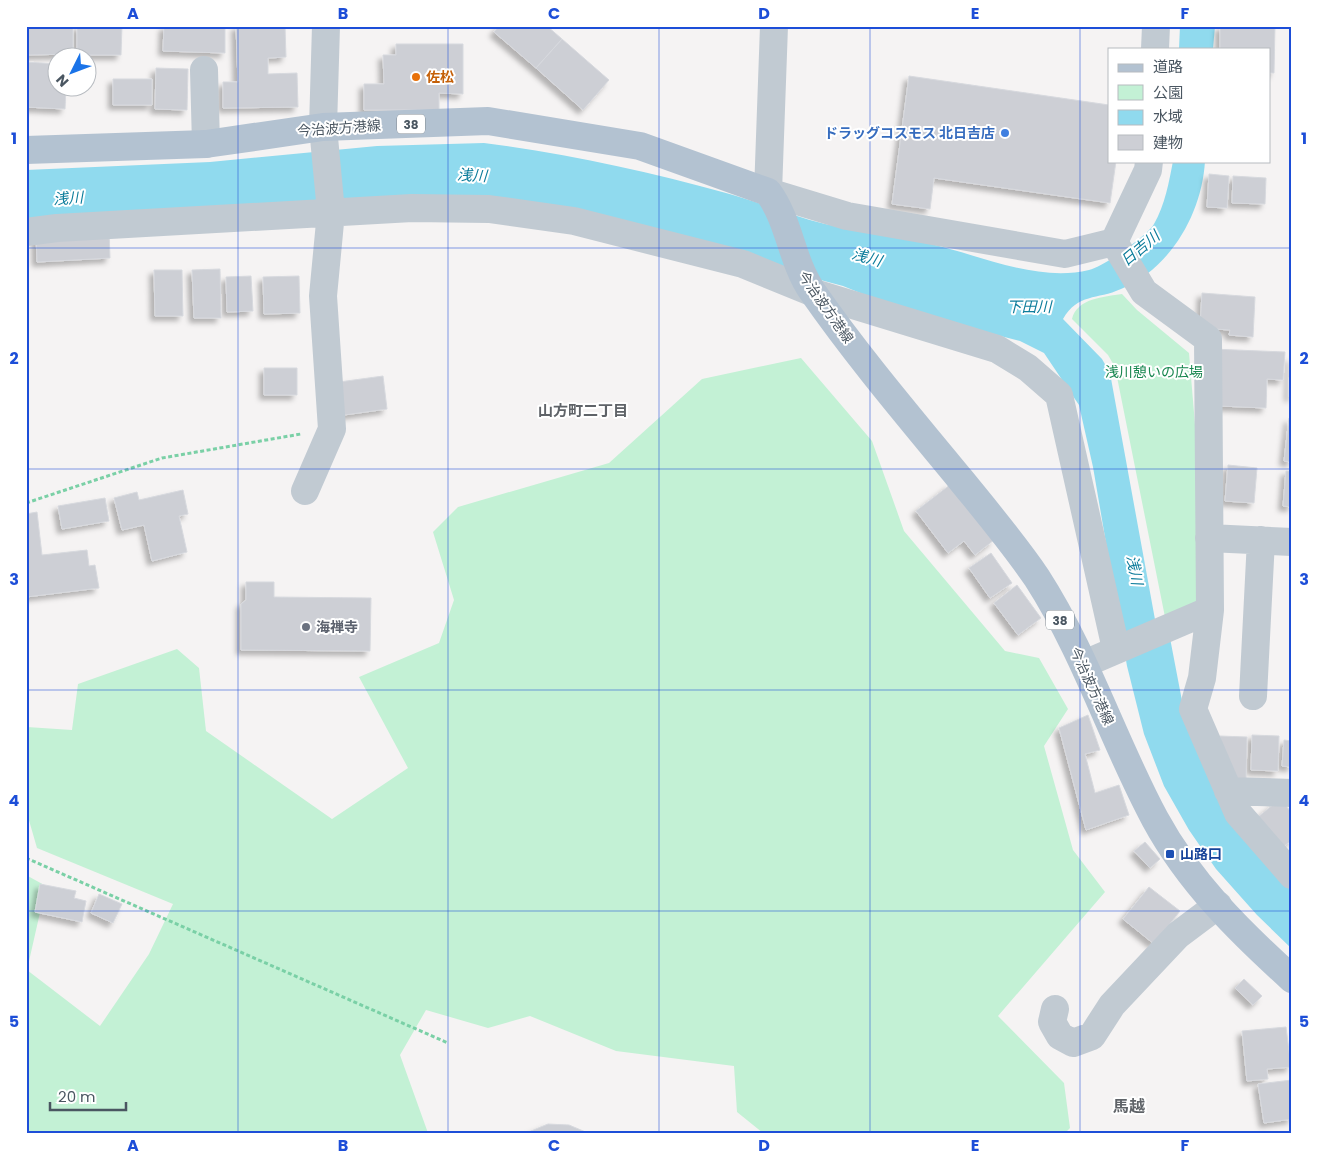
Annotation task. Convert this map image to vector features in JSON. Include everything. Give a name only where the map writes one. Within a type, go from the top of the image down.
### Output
[{"type":"main road","name":"今治波方港線","points":[[26,150],[206,144],[324,137],[488,121],[640,146],[774,199],[807,284],[875,374],[995,521],[1038,579],[1084,664],[1121,750],[1156,821],[1196,882],[1254,945],[1292,979]]},
{"type":"street","points":[[306,491],[332,429],[323,296],[330,207],[324,137],[326,26]]},
{"type":"street","points":[[774,26],[774,199],[847,216],[1065,254],[1115,243]]},
{"type":"street","points":[[1155,48],[1156,26]]},
{"type":"street","points":[[204,70],[206,144]]},
{"type":"street","points":[[1115,243],[1148,170],[1149,162]]},
{"type":"street","points":[[26,232],[330,207],[489,209],[574,221],[743,264],[997,349],[1028,368],[1059,395],[1116,649]]},
{"type":"street","points":[[1115,243],[1144,292],[1208,339],[1210,610],[1202,678],[1193,709],[1238,813],[1292,875]]},
{"type":"street","points":[[1210,538],[1292,542]]},
{"type":"street","points":[[1253,696],[1261,540]]},
{"type":"street","points":[[1084,664],[1210,610]]},
{"type":"street","points":[[1228,791],[1292,793]]},
{"type":"street","points":[[1055,1009],[1052,1022],[1060,1036],[1073,1043],[1092,1036],[1112,1006],[1178,935],[1218,905]]},
{"type":"path","points":[[26,502],[162,458],[332,429]]},
{"type":"path","points":[[26,858],[448,1043]]},
{"type":"green space","name":"浅川憩いの広場","points":[[1122,294],[1137,310],[1189,353],[1201,496],[1201,607],[1165,617],[1115,367],[1108,355],[1072,319],[1079,307],[1085,303]]},
{"type":"green space","points":[[801,358],[872,441],[904,531],[1005,651],[1039,658],[1068,709],[1044,746],[1073,850],[1105,892],[998,1016],[1064,1083],[1070,1128],[1065,1133],[763,1133],[737,1112],[734,1066],[616,1051],[530,1016],[488,1028],[426,1010],[400,1055],[428,1133],[26,1133],[26,875],[46,886],[27,970],[100,1026],[149,954],[173,904],[37,848],[26,810],[27,727],[72,730],[78,684],[177,649],[199,668],[206,731],[332,819],[408,768],[359,677],[439,643],[454,600],[433,532],[458,507],[609,463],[702,379]]},
{"type":"water","points":[[1180,26],[1215,26],[1213,48],[1179,48]]},
{"type":"water","name":"下田川","points":[[484,143],[576,157],[666,177],[726,193],[825,224],[915,240],[1007,266],[1049,273],[1069,273],[1096,268],[1124,250],[1143,236],[1158,217],[1164,201],[1173,162],[1205,162],[1203,181],[1198,200],[1181,237],[1169,253],[1139,280],[1121,289],[1082,301],[1075,305],[1063,319],[1102,359],[1110,373],[1156,625],[1170,638],[1183,706],[1292,884],[1292,949],[1257,915],[1216,869],[1189,830],[1164,786],[1144,734],[1127,666],[1093,467],[1079,405],[1044,353],[1020,341],[907,312],[843,286],[598,220],[26,224],[26,170],[210,162],[377,146]]},
{"type":"building","points":[[26,26],[73,26],[73,48],[48,48],[48,55],[26,55]]},
{"type":"building","points":[[77,26],[122,26],[121,55],[98,55],[98,48],[77,48]]},
{"type":"building","points":[[164,26],[225,26],[225,53],[163,51]]},
{"type":"building","points":[[236,26],[285,26],[286,57],[268,58],[268,74],[297,73],[298,107],[223,108],[223,82],[238,82]]},
{"type":"building","points":[[499,26],[547,26],[562,39],[536,68],[494,32]]},
{"type":"building","points":[[1220,26],[1275,26],[1274,73],[1270,73],[1270,48],[1220,48]]},
{"type":"building","points":[[562,39],[609,80],[583,110],[536,68]]},
{"type":"building","points":[[396,44],[463,44],[463,94],[439,93],[439,110],[364,110],[364,84],[384,84],[383,55],[396,55]]},
{"type":"building","points":[[26,62],[48,63],[48,98],[66,98],[65,109],[26,107]]},
{"type":"building","points":[[156,68],[188,69],[187,110],[155,109]]},
{"type":"building","name":"ドラッグコスモス 北日吉店","points":[[909,76],[1108,105],[1108,162],[1116,162],[1110,203],[934,178],[930,209],[892,204]]},
{"type":"building","points":[[113,79],[152,79],[152,105],[113,105]]},
{"type":"building","points":[[1209,174],[1229,176],[1227,208],[1207,207]]},
{"type":"building","points":[[1233,176],[1266,178],[1265,204],[1232,203]]},
{"type":"building","points":[[109,230],[110,258],[37,262],[36,234]]},
{"type":"building","points":[[220,269],[221,318],[194,318],[192,270]]},
{"type":"building","points":[[154,270],[182,270],[183,316],[155,316]]},
{"type":"building","points":[[251,276],[253,311],[227,312],[226,277]]},
{"type":"building","points":[[299,276],[300,313],[264,314],[263,277]]},
{"type":"building","points":[[1202,293],[1255,297],[1253,337],[1229,335],[1230,330],[1200,328]]},
{"type":"building","points":[[1212,349],[1285,352],[1283,380],[1267,379],[1266,408],[1220,406]]},
{"type":"building","points":[[1290,357],[1292,357],[1292,397],[1289,397]]},
{"type":"building","points":[[264,368],[297,368],[297,395],[264,395]]},
{"type":"building","points":[[383,376],[387,409],[344,415],[339,382]]},
{"type":"building","points":[[1289,418],[1292,419],[1292,462],[1284,461]]},
{"type":"building","points":[[1228,465],[1257,468],[1254,503],[1225,501]]},
{"type":"building","points":[[1286,471],[1292,471],[1292,507],[1283,506]]},
{"type":"building","points":[[951,484],[994,540],[975,555],[964,541],[948,553],[916,511]]},
{"type":"building","points":[[183,490],[188,514],[179,516],[187,552],[152,561],[144,525],[122,530],[114,498],[137,492],[139,500]]},
{"type":"building","points":[[105,498],[109,521],[62,529],[58,506]]},
{"type":"building","points":[[37,512],[42,555],[87,550],[89,566],[95,565],[99,588],[26,597],[26,514]]},
{"type":"building","points":[[991,553],[1012,583],[990,598],[969,568]]},
{"type":"building","name":"海禅寺","points":[[246,582],[274,582],[274,597],[371,598],[370,651],[241,650],[241,604],[246,600]]},
{"type":"building","points":[[1017,585],[1041,618],[1018,635],[994,603]]},
{"type":"building","points":[[1088,715],[1100,750],[1085,754],[1095,793],[1119,785],[1129,815],[1086,830],[1059,728]]},
{"type":"building","points":[[1252,735],[1279,736],[1278,771],[1251,770]]},
{"type":"building","points":[[1220,736],[1247,737],[1246,781],[1225,780],[1220,761]]},
{"type":"building","points":[[1284,740],[1292,741],[1292,767],[1282,766]]},
{"type":"building","points":[[1280,799],[1292,813],[1292,840],[1283,847],[1258,817]]},
{"type":"building","points":[[1145,842],[1160,859],[1150,868],[1134,851]]},
{"type":"building","points":[[40,884],[76,891],[74,898],[86,901],[82,922],[35,912]]},
{"type":"building","points":[[1149,887],[1180,911],[1154,944],[1123,919]]},
{"type":"building","points":[[99,894],[122,904],[113,923],[91,913]]},
{"type":"building","points":[[1244,979],[1262,996],[1253,1005],[1235,988]]},
{"type":"building","points":[[1286,1027],[1291,1067],[1267,1069],[1268,1079],[1247,1081],[1242,1031]]},
{"type":"building","points":[[1292,1080],[1292,1119],[1264,1123],[1258,1084]]},
{"type":"building","points":[[548,1124],[569,1125],[588,1133],[526,1133]]},
{"type":"place","name":"佐松","points":[[416,77]]},
{"type":"place","name":"ドラッグコスモス 北日吉店","points":[[1005,133]]},
{"type":"place","name":"海禅寺","points":[[306,627]]},
{"type":"place","name":"山路口","points":[[1170,854]]},
{"type":"district","name":"山方町二丁目","points":[[583,410]]},
{"type":"district","name":"馬越","points":[[1129,1106]]},
{"type":"water label","name":"浅川","points":[[472,175]]},
{"type":"water label","name":"浅川","points":[[68,198]]},
{"type":"water label","name":"日吉川","points":[[1140,248]]},
{"type":"water label","name":"浅川","points":[[867,257]]},
{"type":"water label","name":"浅川","points":[[1135,570]]}]
